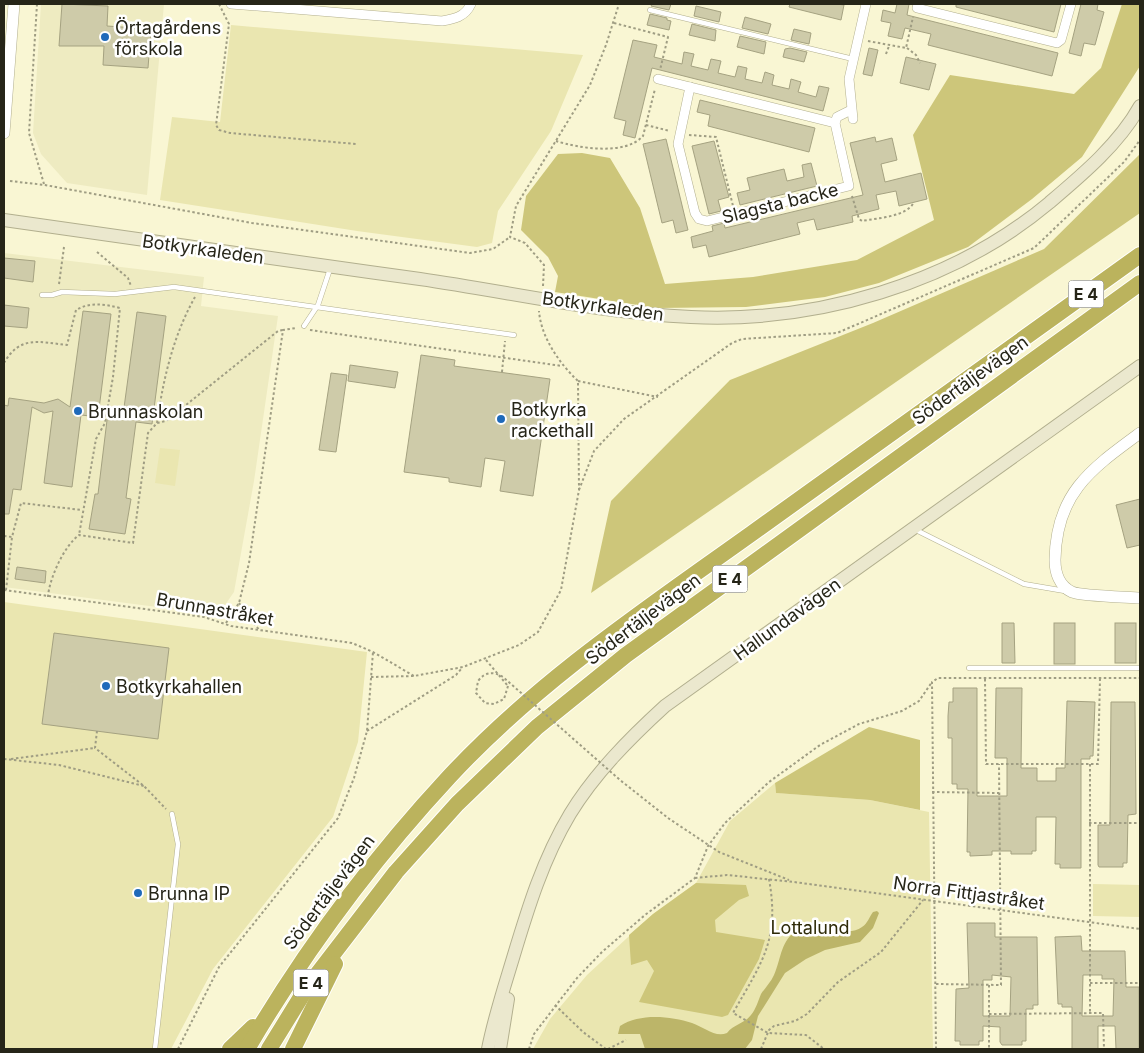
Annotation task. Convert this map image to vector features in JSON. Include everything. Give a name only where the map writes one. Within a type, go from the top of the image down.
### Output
[{"type":"highway","name":"Södertäljevägen","points":[[269,1011],[290,977],[380,857],[449,776],[519,709],[611,634],[1140,255]]},
{"type":"highway","name":"Södertäljevägen","points":[[269,1049],[306,989],[396,872],[457,804],[537,727],[674,620],[1140,282]]},
{"type":"highway","points":[[293,1049],[358,920]]},
{"type":"highway","points":[[230,1049],[269,1011]]},
{"type":"highway","name":"E 4","points":[[247,1049],[269,1011]]},
{"type":"main road","name":"Botkyrkaleden","points":[[4,220],[506,291],[625,311],[692,317],[748,316],[828,306],[884,291],[937,271],[1007,234],[1041,209],[1089,167],[1133,118],[1140,106]]},
{"type":"main road","name":"Hallundavägen","points":[[488,1049],[535,885],[551,848],[571,813],[596,778],[627,742],[665,706],[1140,366]]},
{"type":"main road","name":"Hallundavägen","points":[[500,1049],[517,944]]},
{"type":"street","points":[[4,134],[8,16],[14,4]]},
{"type":"street","points":[[231,4],[442,21],[458,18],[471,4]]},
{"type":"street","points":[[658,79],[835,123],[837,117],[852,114],[848,79],[866,4]]},
{"type":"street","points":[[918,6],[1057,43],[1061,40],[1071,4]]},
{"type":"street","name":"Slagsta backe","points":[[690,87],[678,144],[697,216],[707,221],[849,186],[835,123]]},
{"type":"street","points":[[1140,433],[1088,473],[1064,508],[1056,536],[1055,570],[1059,581],[1072,592],[1140,598]]},
{"type":"lane","points":[[650,10],[853,59]]},
{"type":"lane","points":[[304,326],[318,306],[330,267]]},
{"type":"lane","points":[[42,295],[132,293],[174,287],[514,335]]},
{"type":"lane","points":[[913,529],[1024,584],[1036,588],[1072,592]]},
{"type":"lane","points":[[969,668],[1140,668]]},
{"type":"lane","points":[[155,1049],[178,844],[172,814]]},
{"type":"path","points":[[37,4],[28,133],[45,185]]},
{"type":"path","points":[[219,4],[228,24],[216,125],[219,130],[230,134],[356,144]]},
{"type":"path","points":[[10,181],[45,185],[252,223],[470,253],[493,248],[510,237],[516,206],[590,85],[614,23],[619,4]]},
{"type":"path","points":[[906,48],[918,6]]},
{"type":"path","points":[[556,140],[583,147],[613,148],[639,141],[643,136],[668,37],[614,23]]},
{"type":"path","points":[[858,39],[906,48],[916,55],[920,63]]},
{"type":"path","points":[[886,54],[889,46]]},
{"type":"path","points":[[646,125],[679,134],[716,137],[735,214]]},
{"type":"path","points":[[579,490],[594,451],[624,419],[658,397],[732,343],[742,339],[837,333],[1034,248],[1124,162],[1140,140]]},
{"type":"path","points":[[849,186],[859,219],[862,221],[902,212],[911,208],[914,202]]},
{"type":"path","points":[[510,237],[525,243],[544,265],[543,286]]},
{"type":"path","points":[[57,294],[64,247]]},
{"type":"path","points":[[97,252],[128,278],[132,293]]},
{"type":"path","points":[[79,535],[133,543],[148,433],[157,423],[161,392],[177,335],[194,298],[201,291]]},
{"type":"path","points":[[4,363],[11,350],[24,344],[37,342],[67,345],[76,310],[86,305],[107,305],[120,308],[113,377],[105,423],[96,439],[79,535],[70,542],[49,587],[48,597]]},
{"type":"path","points":[[539,311],[540,322],[562,366],[578,381],[658,397]]},
{"type":"path","points":[[157,423],[166,421],[278,331],[284,330],[302,329],[562,366]]},
{"type":"path","points":[[226,623],[240,603],[249,564],[284,330]]},
{"type":"path","points":[[502,372],[506,334]]},
{"type":"path","points":[[371,677],[414,676],[463,667],[486,660],[519,645],[538,632],[561,590],[579,490],[578,381]]},
{"type":"path","points":[[5,590],[12,537],[21,503],[82,510]]},
{"type":"path","points":[[4,536],[12,537]]},
{"type":"path","name":"Brunnastråket","points":[[5,590],[204,617],[232,626],[260,631],[341,641],[373,652],[414,676]]},
{"type":"path","points":[[240,603],[260,631]]},
{"type":"path","points":[[178,1049],[219,967],[338,818],[354,778],[367,731],[373,652]]},
{"type":"path","points":[[486,660],[508,686],[504,699],[494,704],[485,703],[476,692],[478,681],[486,674],[494,673],[503,677],[620,780],[668,818],[708,846],[794,882]]},
{"type":"path","points":[[367,731],[456,675],[463,667]]},
{"type":"path","points":[[695,878],[708,846],[725,823],[770,782],[820,745],[859,724],[902,711],[920,701],[932,682],[938,678],[1140,678]]},
{"type":"path","points":[[986,678],[986,764],[1098,764],[1100,678]]},
{"type":"path","points":[[932,682],[936,1049]]},
{"type":"path","points":[[95,748],[97,731]]},
{"type":"path","points":[[5,759],[95,748],[144,786],[172,814]]},
{"type":"path","points":[[5,759],[59,764],[144,786]]},
{"type":"path","points":[[936,984],[1001,985],[999,764]]},
{"type":"path","points":[[1090,764],[1090,1013]]},
{"type":"path","points":[[932,792],[999,792]]},
{"type":"path","points":[[1089,823],[1140,823]]},
{"type":"path","points":[[529,1049],[534,1034],[555,1005],[602,952],[645,914],[695,878],[727,875],[794,882]]},
{"type":"path","points":[[769,879],[773,908],[769,946],[733,1013],[768,1033],[803,1034],[811,1037],[824,1049]]},
{"type":"path","name":"Norra Fittjastråket","points":[[794,882],[1140,929]]},
{"type":"path","points":[[761,1049],[768,1033],[774,1026],[795,1021],[808,1014],[845,977],[872,960],[903,926],[923,900]]},
{"type":"path","points":[[1090,983],[1140,983]]},
{"type":"path","points":[[989,985],[989,1049]]},
{"type":"path","points":[[555,1005],[584,1032],[607,1049],[626,1040]]},
{"type":"path","points":[[989,1014],[1103,1013],[1104,1049]]},
{"type":"shaded area","points":[[41,4],[164,4],[147,195],[67,183],[41,154],[33,133]]},
{"type":"shaded area","points":[[1122,4],[1140,4],[1140,66],[1082,157],[1032,199],[968,247],[879,283],[825,297],[746,307],[657,308],[555,292],[558,276],[548,257],[521,230],[526,196],[558,154],[582,153],[610,158],[640,208],[665,284],[753,277],[857,260],[934,220],[913,135],[950,75],[1074,94],[1101,68]]},
{"type":"shaded area","points":[[1140,154],[1140,213],[591,593],[611,501],[730,380],[873,323],[1044,249]]},
{"type":"shaded area","points":[[4,253],[204,277],[201,306],[278,316],[254,481],[234,592],[218,615],[4,587]]},
{"type":"shaded area","points":[[869,727],[920,740],[920,810],[870,800],[776,793],[775,783]]},
{"type":"shaded area","points":[[696,883],[746,885],[749,896],[739,900],[715,920],[716,932],[765,940],[759,959],[728,1015],[722,1017],[639,1002],[654,971],[647,960],[631,965],[629,935],[653,914]]},
{"type":"shaded area","points":[[877,911],[879,913],[873,928],[860,942],[825,950],[806,959],[785,973],[758,1016],[752,1040],[745,1049],[645,1049],[640,1034],[618,1034],[620,1026],[646,1017],[665,1017],[692,1023],[718,1034],[727,1033],[753,1013],[761,994],[774,975],[782,949],[793,933],[807,926],[815,925],[847,931],[855,930],[862,927],[873,912]]},
{"type":"green space","points":[[231,25],[583,55],[551,131],[498,211],[492,243],[477,247],[357,231],[160,200],[172,117],[220,122]]},
{"type":"green space","points":[[160,448],[180,450],[175,486],[155,483]]},
{"type":"green space","name":"Brunna IP","points":[[4,602],[367,652],[358,742],[333,817],[213,969],[171,1049],[4,1049]]},
{"type":"green space","name":"Lottalund","points":[[775,783],[776,793],[870,800],[929,812],[933,1049],[533,1049],[550,1019],[587,975],[653,914],[696,883],[730,821]]},
{"type":"green space","points":[[1093,884],[1140,885],[1140,917],[1093,916]]},
{"type":"building","name":"Örtagårdens förskola","points":[[62,4],[108,6],[107,26],[151,29],[148,68],[103,65],[104,46],[59,46]]},
{"type":"building","points":[[652,4],[671,4],[669,10],[651,6]]},
{"type":"building","points":[[790,4],[844,5],[841,20],[789,7]]},
{"type":"building","points":[[897,4],[909,4],[907,15],[1058,53],[1052,76],[928,45],[931,34],[905,28],[902,39],[888,36],[891,23],[881,21],[883,10],[895,13]]},
{"type":"building","points":[[956,4],[1061,4],[1054,32],[956,7]]},
{"type":"building","points":[[1081,4],[1098,4],[1097,10],[1104,12],[1095,45],[1084,43],[1081,56],[1069,53]]},
{"type":"building","points":[[696,6],[721,12],[719,22],[694,16]]},
{"type":"building","points":[[650,14],[667,18],[667,20],[671,21],[669,30],[647,25]]},
{"type":"building","points":[[745,17],[771,24],[768,34],[742,28]]},
{"type":"building","points":[[692,24],[716,30],[715,41],[689,35]]},
{"type":"building","points":[[794,29],[811,33],[809,44],[791,40]]},
{"type":"building","points":[[740,36],[766,42],[764,54],[737,47]]},
{"type":"building","points":[[633,40],[657,45],[654,57],[682,64],[684,52],[694,54],[691,66],[708,70],[711,59],[721,61],[718,73],[735,77],[738,66],[747,68],[745,79],[762,83],[765,72],[774,75],[772,85],[789,89],[791,79],[801,82],[798,92],[816,97],[819,86],[829,88],[823,111],[652,68],[635,138],[623,135],[626,121],[614,118]]},
{"type":"building","points":[[790,48],[807,52],[804,62],[783,57],[785,49]]},
{"type":"building","points":[[869,48],[878,50],[872,76],[863,74]]},
{"type":"building","points":[[906,57],[936,64],[929,90],[900,83]]},
{"type":"building","points":[[700,100],[815,128],[809,152],[708,126],[710,115],[697,112]]},
{"type":"building","points":[[875,137],[876,142],[892,138],[897,160],[881,164],[885,182],[921,173],[927,199],[899,206],[896,191],[876,195],[879,209],[852,216],[853,222],[817,230],[814,219],[797,223],[800,234],[709,257],[706,245],[693,248],[691,237],[713,231],[712,226],[724,223],[725,228],[863,195],[850,143]]},
{"type":"building","points":[[666,139],[688,230],[676,233],[673,220],[662,223],[643,144]]},
{"type":"building","points":[[714,141],[729,197],[718,200],[721,211],[709,214],[692,146]]},
{"type":"building","points":[[811,163],[817,186],[740,205],[737,193],[750,190],[747,178],[784,169],[787,181],[804,177],[802,165]]},
{"type":"building","points":[[4,258],[35,261],[33,282],[4,278]]},
{"type":"building","points":[[4,305],[29,308],[27,328],[4,326]]},
{"type":"building","points":[[83,311],[111,314],[98,417],[81,415],[72,487],[44,483],[53,411],[44,413],[32,407],[21,490],[13,489],[9,514],[4,514],[4,405],[8,406],[9,398],[44,403],[58,399],[70,407]]},
{"type":"building","points":[[137,312],[166,316],[152,424],[136,422],[126,498],[131,499],[125,534],[89,529],[95,494],[98,494],[108,412],[123,415]]},
{"type":"building","name":"Botkyrka rackethall","points":[[421,355],[455,360],[454,366],[550,379],[533,496],[500,491],[505,461],[485,458],[481,487],[449,482],[449,478],[404,472]]},
{"type":"building","points":[[350,365],[398,372],[395,388],[348,381]]},
{"type":"building","points":[[331,373],[347,375],[336,452],[319,450]]},
{"type":"building","points":[[1140,499],[1140,545],[1127,548],[1116,505]]},
{"type":"building","points":[[17,567],[46,571],[45,583],[15,579]]},
{"type":"building","points":[[1002,623],[1014,623],[1015,663],[1002,663]]},
{"type":"building","points":[[1054,623],[1075,623],[1075,664],[1054,664]]},
{"type":"building","points":[[1115,623],[1136,623],[1136,663],[1115,663]]},
{"type":"building","name":"Botkyrkahallen","points":[[54,633],[169,648],[158,739],[42,724]]},
{"type":"building","points":[[953,688],[977,688],[977,796],[1007,796],[1007,758],[995,758],[996,688],[1022,688],[1021,768],[1037,768],[1037,781],[1056,781],[1056,768],[1065,768],[1067,701],[1095,702],[1093,756],[1090,756],[1090,759],[1081,759],[1081,868],[1060,868],[1060,864],[1055,864],[1056,817],[1036,817],[1036,851],[1032,851],[1032,854],[1011,854],[1011,851],[992,851],[992,855],[970,856],[970,852],[967,852],[968,789],[957,789],[957,784],[952,784],[952,738],[948,738],[949,702],[953,702]]},
{"type":"building","points":[[1111,702],[1135,702],[1136,814],[1128,815],[1127,863],[1123,863],[1123,867],[1099,867],[1098,825],[1110,825]]},
{"type":"building","points":[[967,923],[995,923],[995,937],[1037,937],[1038,1005],[1033,1005],[1033,1009],[1026,1009],[1026,1041],[1022,1041],[1022,1045],[1002,1045],[1000,1042],[1000,1027],[983,1026],[983,1041],[979,1041],[979,1045],[960,1045],[960,1041],[955,1041],[956,989],[969,988]],"holes":[[[992,975],[1011,977],[1010,1016],[983,1016],[983,980],[992,980]]]},
{"type":"building","points":[[1081,936],[1082,951],[1125,951],[1126,987],[1139,987],[1139,1049],[1116,1049],[1115,1026],[1098,1026],[1098,1049],[1072,1049],[1072,1007],[1062,1007],[1062,1004],[1058,1004],[1055,937]],"holes":[[[1083,975],[1102,975],[1102,979],[1114,979],[1113,1016],[1082,1016]]]},
{"type":"place","name":"Örtagårdens förskola","points":[[105,37]]},
{"type":"place","name":"Brunnaskolan","points":[[78,411]]},
{"type":"place","name":"Botkyrka rackethall","points":[[501,419]]},
{"type":"place","name":"Botkyrkahallen","points":[[106,686]]},
{"type":"place","name":"Brunna IP","points":[[138,893]]}]
